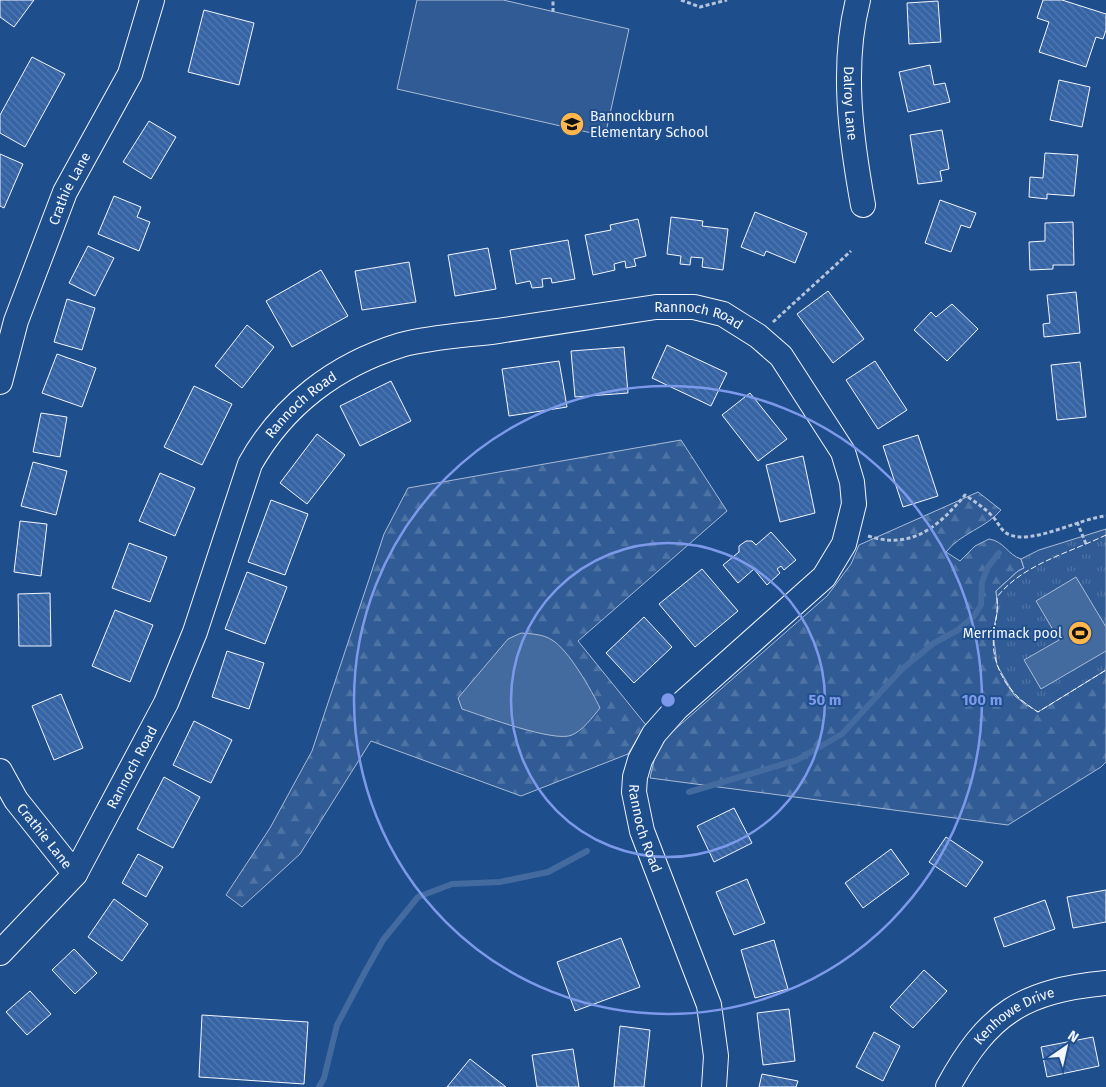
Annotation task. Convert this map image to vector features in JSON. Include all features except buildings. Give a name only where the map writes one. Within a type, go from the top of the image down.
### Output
[{"type":"street","name":"Crathie Lane","points":[[0,382],[16,320],[65,192],[130,74],[152,0]]},
{"type":"street","name":"Dalroy Lane","points":[[855,1],[850,80],[855,162],[862,205]]},
{"type":"street","name":"Rannoch Road","points":[[0,953],[76,874],[166,703],[195,632],[250,464],[264,439],[286,413],[311,390],[344,369],[403,345],[656,307],[694,308],[723,314],[758,336],[781,356],[843,452],[852,482],[854,504],[844,544],[824,577],[677,708],[654,734],[640,760],[635,777],[634,792],[642,831],[709,1005],[716,1056],[714,1087]]},
{"type":"street","name":"Crathie Lane","points":[[0,771],[16,800],[76,874]]},
{"type":"street","name":"Kenhowe Drive","points":[[948,1087],[965,1056],[977,1040],[1007,1012],[1045,993],[1069,986],[1106,982]]},
{"type":"path","points":[[553,0],[553,12]]},
{"type":"path","points":[[682,0],[700,7],[727,0]]},
{"type":"path","points":[[767,328],[851,251]]},
{"type":"path","points":[[882,540],[900,541],[924,533],[939,523],[965,496],[982,506],[1003,530],[1015,537],[1026,537],[1049,532],[1077,522],[1106,516]]},
{"type":"path","points":[[1077,522],[1086,544]]},
{"type":"green space","points":[[417,0],[503,0],[629,29],[605,136],[397,89]]},
{"type":"green space","points":[[681,440],[727,511],[578,641],[646,725],[628,754],[521,796],[371,741],[300,854],[242,907],[226,895],[270,828],[312,751],[384,534],[408,488]]},
{"type":"green space","points":[[978,492],[1001,510],[952,545],[946,552],[960,561],[975,546],[989,539],[999,542],[1021,559],[1024,568],[996,591],[998,609],[993,632],[1005,682],[1015,696],[1027,706],[1079,686],[1106,670],[1106,762],[1101,767],[1008,825],[650,778],[656,752],[664,739],[827,596],[851,564],[859,545]]},
{"type":"green space","name":"Merrimack pool","points":[[1106,529],[1106,670],[1038,712],[1015,696],[997,665],[993,632],[998,609],[996,591],[1024,568],[1021,559],[1039,550]]},
{"type":"shaded area","name":"Merrimack pool","points":[[1076,577],[1106,627],[1106,651],[1041,689],[1024,660],[1059,640],[1036,601]]},
{"type":"shaded area","points":[[521,633],[537,635],[552,640],[565,652],[586,681],[600,708],[591,720],[576,733],[563,736],[535,732],[462,709],[458,698],[508,639]]},
{"type":"waterway","points":[[689,792],[797,760],[842,734],[902,669],[934,643],[958,630],[974,616],[981,605],[982,582],[988,567],[999,553]]},
{"type":"waterway","points":[[319,1087],[324,1078],[337,1025],[383,940],[418,897],[452,884],[500,882],[548,872],[587,851]]},
{"type":"fence","points":[[1106,535],[1047,560],[1020,576],[1008,586],[997,597],[993,645],[998,668],[1010,689],[1038,712],[1106,670]]},
{"type":"place","name":"Bannockburn Elementary School","points":[[572,124]]},
{"type":"place","name":"Merrimack pool","points":[[1080,633]]}]
